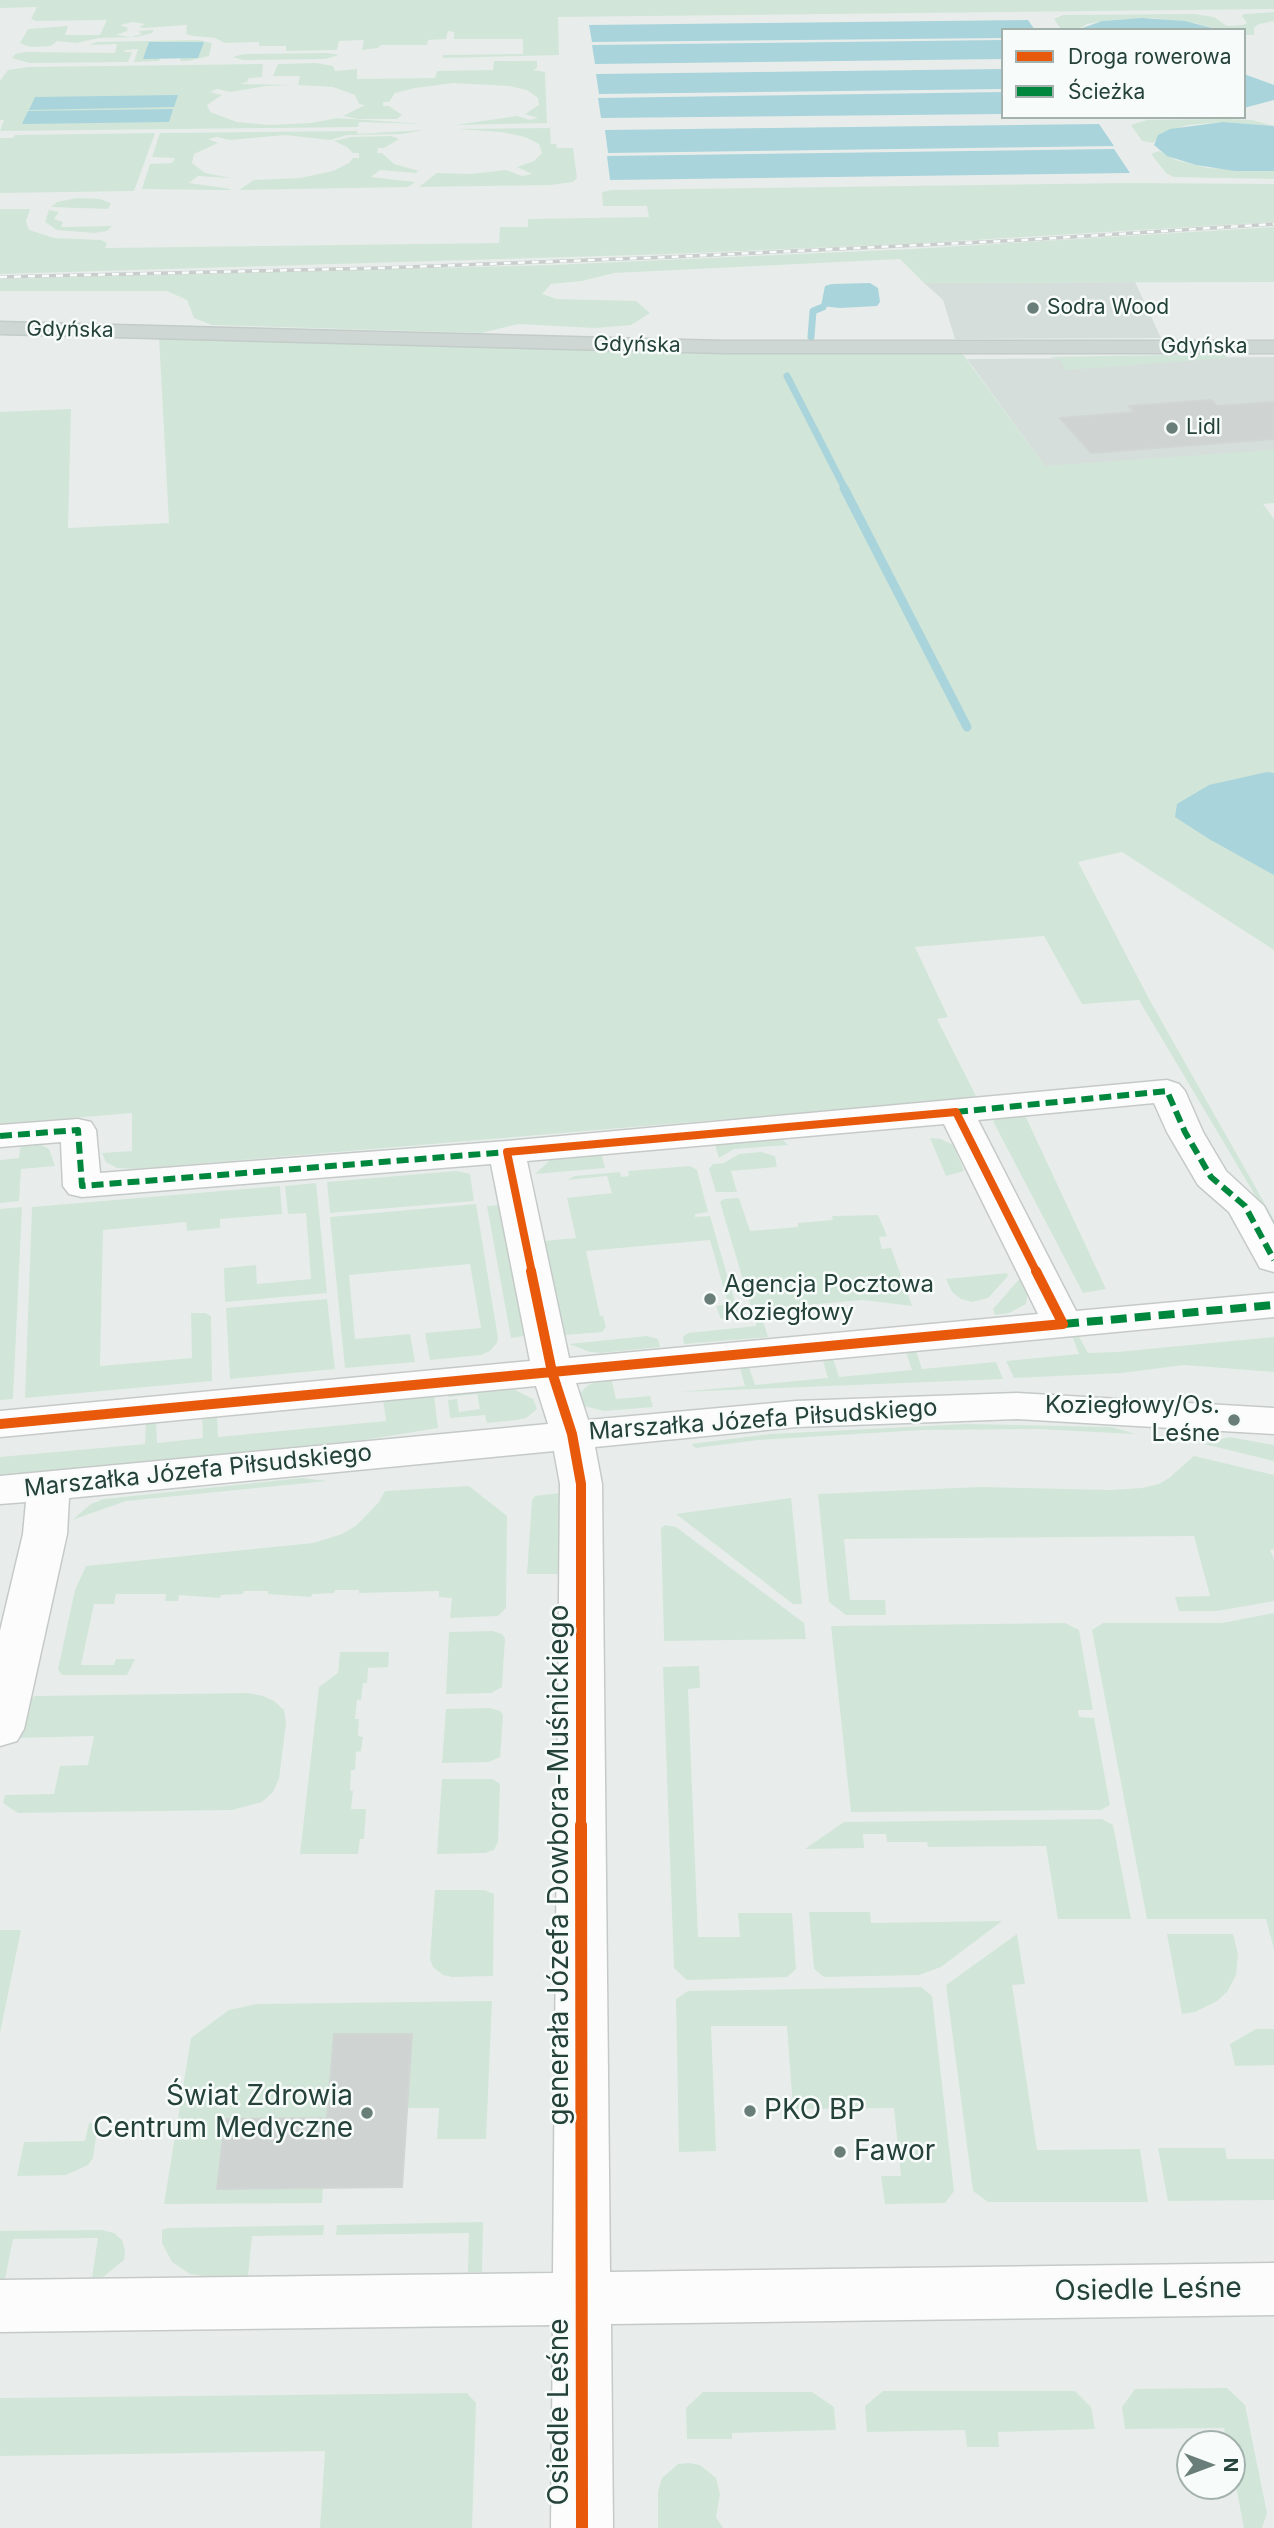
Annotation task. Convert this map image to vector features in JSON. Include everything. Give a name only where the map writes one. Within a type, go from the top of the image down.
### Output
[{"type":"main road","name":"Gdyńska","points":[[0,328],[747,347],[1274,346]]},
{"type":"street","points":[[0,1136],[78,1130],[82,1186],[507,1152],[1167,1091],[1185,1132],[1211,1177],[1245,1206],[1274,1260]]},
{"type":"street","points":[[956,1112],[1063,1324]]},
{"type":"street","name":"generała Józefa Dowbora-Muśnickiego","points":[[507,1152],[552,1372],[572,1434],[581,1485],[583,2296]]},
{"type":"street","points":[[0,1424],[1274,1304]]},
{"type":"street","name":"Marszałka Józefa Piłsudskiego","points":[[0,1490],[796,1414],[943,1407],[1073,1408],[1254,1420],[1274,1430]]},
{"type":"street","points":[[0,1729],[45,1534],[48,1485]]},
{"type":"street","name":"Osiedle Leśne","points":[[582,2528],[583,2296],[1274,2289]]},
{"type":"street","points":[[0,2306],[583,2296]]},
{"type":"shaded area","points":[[1135,282],[1161,338],[955,339],[943,300],[924,283]]},
{"type":"shaded area","points":[[1274,357],[1274,503],[1074,506],[967,359]]},
{"type":"green space","points":[[0,0],[1274,0],[1274,9],[558,17],[559,55],[443,58],[443,55],[523,54],[523,39],[454,39],[454,32],[448,31],[446,39],[428,40],[427,45],[381,45],[378,48],[362,50],[364,40],[339,41],[337,50],[286,51],[286,46],[259,46],[259,42],[225,43],[215,38],[193,36],[186,34],[187,25],[143,28],[139,27],[145,24],[133,22],[120,25],[128,28],[127,31],[116,35],[131,37],[142,34],[138,31],[154,30],[136,37],[99,38],[76,43],[57,41],[51,46],[30,47],[20,43],[28,29],[68,26],[65,35],[100,35],[107,20],[36,21],[31,19],[37,7],[0,8]]},
{"type":"green space","points":[[1274,12],[1274,21],[1259,24],[1254,28],[1254,35],[1246,35],[1246,28],[1213,28],[1153,18],[1111,20],[1087,24],[1080,28],[1061,28],[1054,19],[1063,15],[1194,14],[1214,17],[1227,26],[1247,23],[1242,16]]},
{"type":"green space","points":[[198,40],[212,43],[209,56],[187,61],[180,61],[181,58],[160,58],[159,61],[134,62],[138,49],[125,50],[124,52],[132,52],[128,62],[29,63],[12,58],[15,54],[26,52],[115,53],[117,44],[89,45],[97,42]]},
{"type":"green space","points":[[244,54],[339,55],[325,59],[243,60],[233,57]]},
{"type":"green space","points":[[494,61],[537,61],[537,68],[533,70],[545,72],[547,123],[456,125],[517,116],[530,120],[538,118],[525,114],[539,105],[538,98],[527,90],[509,86],[453,83],[415,88],[395,93],[389,102],[383,102],[383,106],[389,106],[402,115],[397,119],[358,119],[343,116],[365,105],[359,104],[355,95],[333,87],[298,85],[300,76],[273,76],[278,64],[316,63],[333,66],[335,71],[357,69],[357,79],[435,78],[437,71],[493,70]]},
{"type":"green space","points":[[263,64],[262,77],[249,78],[247,82],[240,84],[295,85],[266,86],[231,92],[217,89],[210,92],[222,95],[207,105],[210,112],[237,122],[269,125],[312,123],[337,118],[424,124],[359,122],[358,127],[0,131],[4,120],[0,120],[0,81],[8,70],[29,67]]},
{"type":"green space","points":[[1147,120],[1252,120],[1274,126],[1223,122],[1188,125],[1163,132],[1153,143],[1142,141],[1131,125]]},
{"type":"green space","points":[[550,128],[551,144],[556,144],[557,148],[573,148],[577,178],[573,182],[551,185],[419,187],[437,173],[471,174],[506,170],[522,176],[532,174],[517,167],[534,161],[542,153],[539,144],[525,137],[502,132],[456,129]]},
{"type":"green space","points":[[424,130],[402,134],[347,135],[330,140],[285,135],[230,140],[217,137],[208,139],[218,143],[194,154],[192,163],[205,173],[231,178],[198,176],[189,183],[231,189],[142,189],[150,164],[172,163],[175,158],[152,157],[160,133],[357,131],[358,134]]},
{"type":"green space","points":[[155,133],[134,191],[0,193],[0,138],[13,138],[15,135]]},
{"type":"green space","points":[[391,136],[399,139],[384,148],[378,148],[377,153],[382,153],[394,164],[419,171],[380,170],[371,177],[415,182],[408,187],[239,190],[254,180],[300,178],[333,171],[353,158],[359,158],[359,153],[353,153],[334,141],[351,137]]},
{"type":"green space","points":[[1159,151],[1176,160],[1208,168],[1274,171],[1274,179],[1174,177],[1166,173],[1151,154]]},
{"type":"green space","points":[[1127,183],[1274,184],[1274,222],[906,244],[669,254],[0,274],[0,209],[30,209],[26,221],[29,230],[54,238],[101,240],[107,243],[105,248],[499,243],[500,227],[528,227],[528,219],[649,217],[647,206],[603,206],[602,192],[612,190]]},
{"type":"green space","points":[[77,198],[100,199],[111,203],[108,209],[51,207],[57,202]]},
{"type":"green space","points":[[49,210],[59,212],[54,219],[63,222],[61,227],[112,226],[107,231],[94,233],[57,230],[45,222]]},
{"type":"green space","points":[[1274,227],[1274,282],[924,283],[900,259],[614,273],[582,281],[551,284],[542,294],[557,299],[636,301],[650,313],[631,325],[595,328],[518,324],[481,333],[212,325],[194,318],[187,300],[167,291],[0,291],[0,279],[552,265],[912,249]]},
{"type":"green space","points":[[159,337],[961,352],[1045,466],[1274,450],[1274,503],[1263,504],[1274,519],[1274,950],[1122,852],[1078,862],[1149,999],[1274,1220],[1274,1227],[1139,1000],[1082,1004],[1044,936],[915,947],[948,1017],[937,1019],[977,1098],[135,1169],[117,1168],[106,1162],[102,1153],[132,1151],[132,1113],[0,1124],[0,412],[71,409],[68,528],[169,523]]},
{"type":"green space","points":[[1225,354],[1227,358],[1065,370],[1061,360],[1050,357]]},
{"type":"green space","points":[[1023,1111],[1106,1289],[1083,1293],[994,1123],[993,1119]]},
{"type":"green space","points":[[781,1138],[788,1145],[734,1149],[719,1158],[714,1141]]},
{"type":"green space","points":[[930,1138],[941,1139],[953,1145],[964,1171],[946,1176]]},
{"type":"green space","points":[[21,1141],[38,1143],[49,1149],[55,1166],[21,1169],[19,1201],[0,1203],[0,1160],[19,1158]]},
{"type":"green space","points":[[601,1151],[605,1168],[535,1174],[551,1159]]},
{"type":"green space","points":[[761,1152],[775,1156],[777,1167],[731,1171],[737,1192],[716,1192],[709,1169],[713,1164],[724,1163],[739,1154]]},
{"type":"green space","points":[[690,1166],[697,1170],[708,1212],[695,1214],[695,1217],[710,1216],[738,1313],[721,1319],[716,1306],[728,1304],[710,1240],[586,1251],[600,1316],[603,1316],[606,1327],[602,1332],[565,1335],[544,1241],[576,1238],[567,1198],[612,1193],[607,1176],[567,1180],[575,1176],[620,1172],[621,1177],[629,1176],[628,1171]]},
{"type":"green space","points":[[456,1171],[470,1174],[474,1201],[330,1213],[327,1182]]},
{"type":"green space","points":[[316,1183],[327,1293],[225,1302],[224,1268],[256,1265],[257,1284],[311,1279],[306,1213],[288,1214],[285,1186]]},
{"type":"green space","points":[[280,1186],[282,1214],[220,1219],[220,1228],[187,1231],[186,1222],[103,1230],[100,1366],[192,1358],[191,1313],[205,1313],[211,1316],[212,1381],[25,1398],[32,1207]]},
{"type":"green space","points":[[739,1198],[750,1231],[798,1227],[798,1223],[833,1220],[832,1216],[878,1215],[887,1236],[879,1237],[882,1249],[891,1248],[912,1306],[863,1300],[758,1309],[750,1304],[720,1202],[724,1199]]},
{"type":"green space","points":[[476,1204],[497,1343],[490,1351],[481,1355],[430,1360],[425,1333],[481,1328],[470,1264],[349,1275],[355,1339],[410,1334],[415,1362],[345,1368],[330,1217]]},
{"type":"green space","points":[[499,1205],[524,1336],[511,1338],[487,1206]]},
{"type":"green space","points":[[22,1207],[13,1399],[0,1400],[0,1209]]},
{"type":"green space","points":[[1007,1273],[1008,1276],[988,1298],[972,1302],[961,1299],[952,1292],[946,1279]]},
{"type":"green space","points":[[1022,1276],[1028,1289],[1026,1304],[1009,1313],[995,1315],[993,1309]]},
{"type":"green space","points":[[327,1299],[335,1369],[230,1379],[226,1308]]},
{"type":"green space","points":[[762,1318],[768,1337],[684,1344],[683,1337],[688,1333],[756,1326]]},
{"type":"green space","points":[[1071,1333],[1077,1333],[1088,1353],[1274,1337],[1274,1372],[1184,1365],[1121,1373],[1014,1378],[1006,1361],[1079,1354]]},
{"type":"green space","points":[[647,1336],[658,1339],[660,1347],[601,1353],[569,1344]]},
{"type":"green space","points":[[915,1348],[922,1369],[996,1362],[1003,1379],[680,1392],[745,1386],[739,1365],[748,1364],[755,1385],[828,1378],[822,1357],[832,1356],[839,1377],[912,1370],[905,1349]]},
{"type":"green space","points":[[611,1377],[616,1399],[650,1396],[653,1407],[604,1411],[584,1406],[580,1400],[581,1392],[588,1385]]},
{"type":"green space","points":[[505,1388],[533,1399],[537,1409],[526,1418],[517,1420],[487,1423],[485,1415],[450,1418],[448,1400],[457,1399],[459,1412],[480,1409],[477,1394],[448,1397],[447,1393]]},
{"type":"green space","points":[[434,1395],[438,1428],[364,1440],[0,1476],[0,1457],[145,1444],[146,1422],[156,1421],[157,1443],[203,1438],[202,1417],[217,1415],[218,1437],[386,1421],[383,1399]]},
{"type":"green space","points":[[967,1424],[1112,1427],[1135,1434],[1037,1429],[922,1430],[758,1440],[696,1448],[691,1444],[770,1434]]},
{"type":"green space","points":[[1229,1437],[1274,1445],[1274,1461],[1204,1444]]},
{"type":"green space","points":[[1194,1456],[1274,1475],[1274,1549],[1270,1550],[1274,1559],[1274,1601],[1217,1611],[1179,1611],[1175,1597],[1210,1596],[1194,1536],[844,1539],[850,1600],[885,1600],[886,1615],[846,1615],[829,1602],[818,1494],[981,1487],[1111,1490],[1142,1488],[1159,1484],[1169,1478]]},
{"type":"green space","points":[[302,1478],[327,1481],[126,1501],[72,1520],[91,1504],[104,1499]]},
{"type":"green space","points":[[469,1486],[507,1516],[506,1608],[498,1616],[450,1618],[452,1598],[439,1597],[439,1591],[359,1593],[359,1590],[335,1590],[334,1593],[312,1594],[311,1597],[268,1594],[268,1591],[244,1591],[243,1594],[221,1595],[220,1598],[179,1595],[178,1601],[165,1601],[166,1594],[116,1594],[114,1604],[94,1604],[81,1665],[114,1665],[116,1659],[135,1659],[127,1675],[62,1675],[58,1669],[75,1590],[86,1566],[313,1543],[342,1534],[357,1525],[379,1502],[385,1491]]},
{"type":"green space","points":[[560,1493],[562,1574],[527,1574],[532,1500],[535,1496]]},
{"type":"green space","points":[[791,1498],[802,1604],[793,1604],[676,1514]]},
{"type":"green space","points":[[665,1525],[676,1527],[804,1623],[806,1639],[664,1641],[661,1528]]},
{"type":"green space","points":[[1274,1613],[1274,1949],[1266,1919],[1147,1919],[1092,1630],[1103,1623],[1222,1623]]},
{"type":"green space","points":[[1065,1623],[1079,1630],[1093,1710],[1078,1710],[1079,1717],[1094,1718],[1110,1805],[1101,1810],[851,1812],[831,1626]]},
{"type":"green space","points":[[493,1631],[505,1638],[502,1687],[491,1693],[446,1694],[449,1632]]},
{"type":"green space","points":[[340,1652],[389,1652],[388,1667],[368,1668],[367,1683],[363,1683],[361,1700],[357,1700],[355,1719],[359,1719],[358,1736],[363,1737],[361,1751],[356,1752],[355,1770],[351,1770],[350,1790],[353,1791],[351,1809],[366,1809],[364,1839],[360,1839],[358,1854],[300,1854],[319,1687],[338,1673]]},
{"type":"green space","points":[[699,1666],[700,1688],[688,1689],[698,1937],[740,1937],[738,1913],[792,1913],[796,1969],[787,1977],[687,1980],[674,1968],[663,1667]]},
{"type":"green space","points":[[248,1693],[274,1701],[284,1710],[286,1723],[279,1779],[273,1792],[262,1802],[232,1810],[18,1813],[3,1803],[5,1795],[54,1794],[60,1766],[88,1765],[94,1736],[18,1738],[26,1702],[35,1696]]},
{"type":"green space","points":[[490,1708],[503,1715],[500,1757],[489,1762],[442,1763],[446,1709]]},
{"type":"green space","points":[[442,1779],[493,1779],[500,1784],[498,1842],[494,1850],[485,1853],[437,1854]]},
{"type":"green space","points":[[1102,1819],[1113,1825],[1131,1919],[1058,1919],[1046,1846],[928,1847],[927,1842],[887,1842],[886,1834],[863,1834],[864,1848],[805,1849],[844,1822]]},
{"type":"green space","points":[[435,1890],[484,1890],[494,1894],[493,1976],[452,1977],[443,1975],[433,1967],[430,1959]]},
{"type":"green space","points":[[809,1912],[870,1912],[871,1923],[1002,1921],[941,1967],[919,1975],[824,1977],[814,1969]]},
{"type":"green space","points":[[0,1930],[21,1930],[0,2033]]},
{"type":"green space","points":[[1017,1934],[1025,1984],[1012,1985],[1037,2150],[1140,2149],[1148,2202],[988,2202],[973,2191],[946,1985]]},
{"type":"green space","points":[[1167,1934],[1233,1934],[1238,1954],[1236,1975],[1227,1992],[1217,2001],[1195,2012],[1182,2014]]},
{"type":"green space","points":[[921,1987],[932,1996],[954,2191],[945,2203],[885,2204],[881,2176],[901,2176],[894,2108],[793,2109],[787,2026],[711,2026],[716,2151],[679,2152],[676,1999],[688,1991]]},
{"type":"green space","points":[[492,2001],[486,2139],[437,2139],[439,2108],[407,2108],[412,2034],[335,2034],[327,2118],[225,2119],[217,2189],[323,2188],[322,2203],[164,2204],[191,2038],[229,2010],[257,2004]]},
{"type":"green space","points":[[1256,2029],[1274,2029],[1274,2065],[1235,2066],[1230,2044]]},
{"type":"green space","points":[[89,2123],[98,2123],[93,2158],[88,2165],[66,2175],[17,2176],[24,2142],[85,2141]]},
{"type":"green space","points":[[1158,2148],[1225,2148],[1227,2159],[1274,2159],[1274,2200],[1168,2201]]},
{"type":"green space","points":[[483,2222],[482,2272],[468,2272],[469,2233],[336,2235],[337,2225]]},
{"type":"green space","points":[[324,2225],[323,2235],[252,2236],[248,2276],[190,2274],[172,2262],[162,2243],[162,2230],[168,2228]]},
{"type":"green space","points":[[102,2230],[114,2233],[122,2240],[125,2250],[124,2260],[103,2277],[92,2278],[98,2238],[13,2239],[5,2279],[0,2279],[0,2231]]},
{"type":"green space","points":[[1227,2388],[1245,2405],[1267,2513],[1262,2528],[1244,2528],[1239,2500],[1246,2500],[1246,2430],[1125,2429],[1122,2407],[1135,2389]]},
{"type":"green space","points":[[883,2391],[1075,2391],[1091,2407],[1095,2429],[998,2432],[999,2447],[967,2447],[965,2430],[867,2432],[865,2406]]},
{"type":"green space","points":[[703,2392],[812,2392],[834,2407],[836,2430],[732,2433],[732,2439],[687,2439],[686,2408]]},
{"type":"green space","points":[[467,2393],[476,2403],[472,2528],[320,2528],[325,2451],[0,2456],[0,2398]]},
{"type":"green space","points":[[678,2464],[700,2465],[716,2478],[720,2494],[716,2517],[723,2528],[658,2528],[658,2491],[662,2478]]},
{"type":"water","points":[[1142,18],[1185,21],[1212,28],[1083,28],[1102,21]]},
{"type":"water","points":[[1028,20],[1034,28],[1001,28],[1001,38],[592,42],[589,25]]},
{"type":"water","points":[[1001,40],[1001,59],[595,64],[592,45]]},
{"type":"water","points":[[149,42],[204,42],[198,58],[143,59]]},
{"type":"water","points":[[1001,69],[1001,89],[599,94],[596,74]]},
{"type":"water","points":[[1246,75],[1274,85],[1274,100],[1246,107]]},
{"type":"water","points":[[1001,92],[1001,114],[601,118],[598,98]]},
{"type":"water","points":[[178,95],[174,107],[29,110],[35,97]]},
{"type":"water","points":[[173,109],[169,122],[22,124],[28,111]]},
{"type":"water","points":[[1223,122],[1274,126],[1274,171],[1235,171],[1196,165],[1167,156],[1154,145],[1158,135],[1170,129]]},
{"type":"water","points":[[1099,124],[1114,146],[608,153],[605,130]]},
{"type":"water","points":[[1114,149],[1130,173],[610,180],[607,156]]},
{"type":"water","points":[[870,283],[878,288],[880,302],[877,306],[821,306],[825,286]]},
{"type":"water","points":[[1267,772],[1274,773],[1274,875],[1175,817],[1177,804],[1209,785]]},
{"type":"building","name":"Lidl","points":[[1211,400],[1217,406],[1274,402],[1274,439],[1091,453],[1060,418],[1135,412],[1129,406]]},
{"type":"building","name":"Świat Zdrowia Centrum Medyczne","points":[[334,2034],[412,2034],[402,2187],[217,2189],[225,2119],[327,2118]]},
{"type":"waterway","points":[[811,337],[813,311],[823,307]]},
{"type":"waterway","points":[[787,376],[845,489]]},
{"type":"waterway","points":[[844,488],[967,727]]},
{"type":"railway","points":[[0,277],[382,268],[670,257],[1024,240],[1274,224]]},
{"type":"marked path","points":[[956,1112],[1167,1091],[1185,1132],[1211,1177],[1245,1206],[1274,1260]]},
{"type":"marked path","points":[[0,1136],[78,1130],[82,1186],[507,1152]]},
{"type":"marked path","points":[[1063,1324],[1274,1305]]},
{"type":"cycle path","points":[[0,1424],[439,1383],[552,1372],[1063,1324],[956,1112],[507,1152],[552,1372],[572,1434],[581,1484],[582,2528]]},
{"type":"place","name":"Sodra Wood","points":[[1033,308]]},
{"type":"place","name":"Lidl","points":[[1172,428]]},
{"type":"place","name":"Agencja Pocztowa Koziegłowy","points":[[710,1299]]},
{"type":"place","name":"Koziegłowy/Os. Leśne","points":[[1234,1420]]},
{"type":"place","name":"PKO BP","points":[[750,2111]]},
{"type":"place","name":"Świat Zdrowia Centrum Medyczne","points":[[367,2113]]},
{"type":"place","name":"Fawor","points":[[840,2152]]}]
